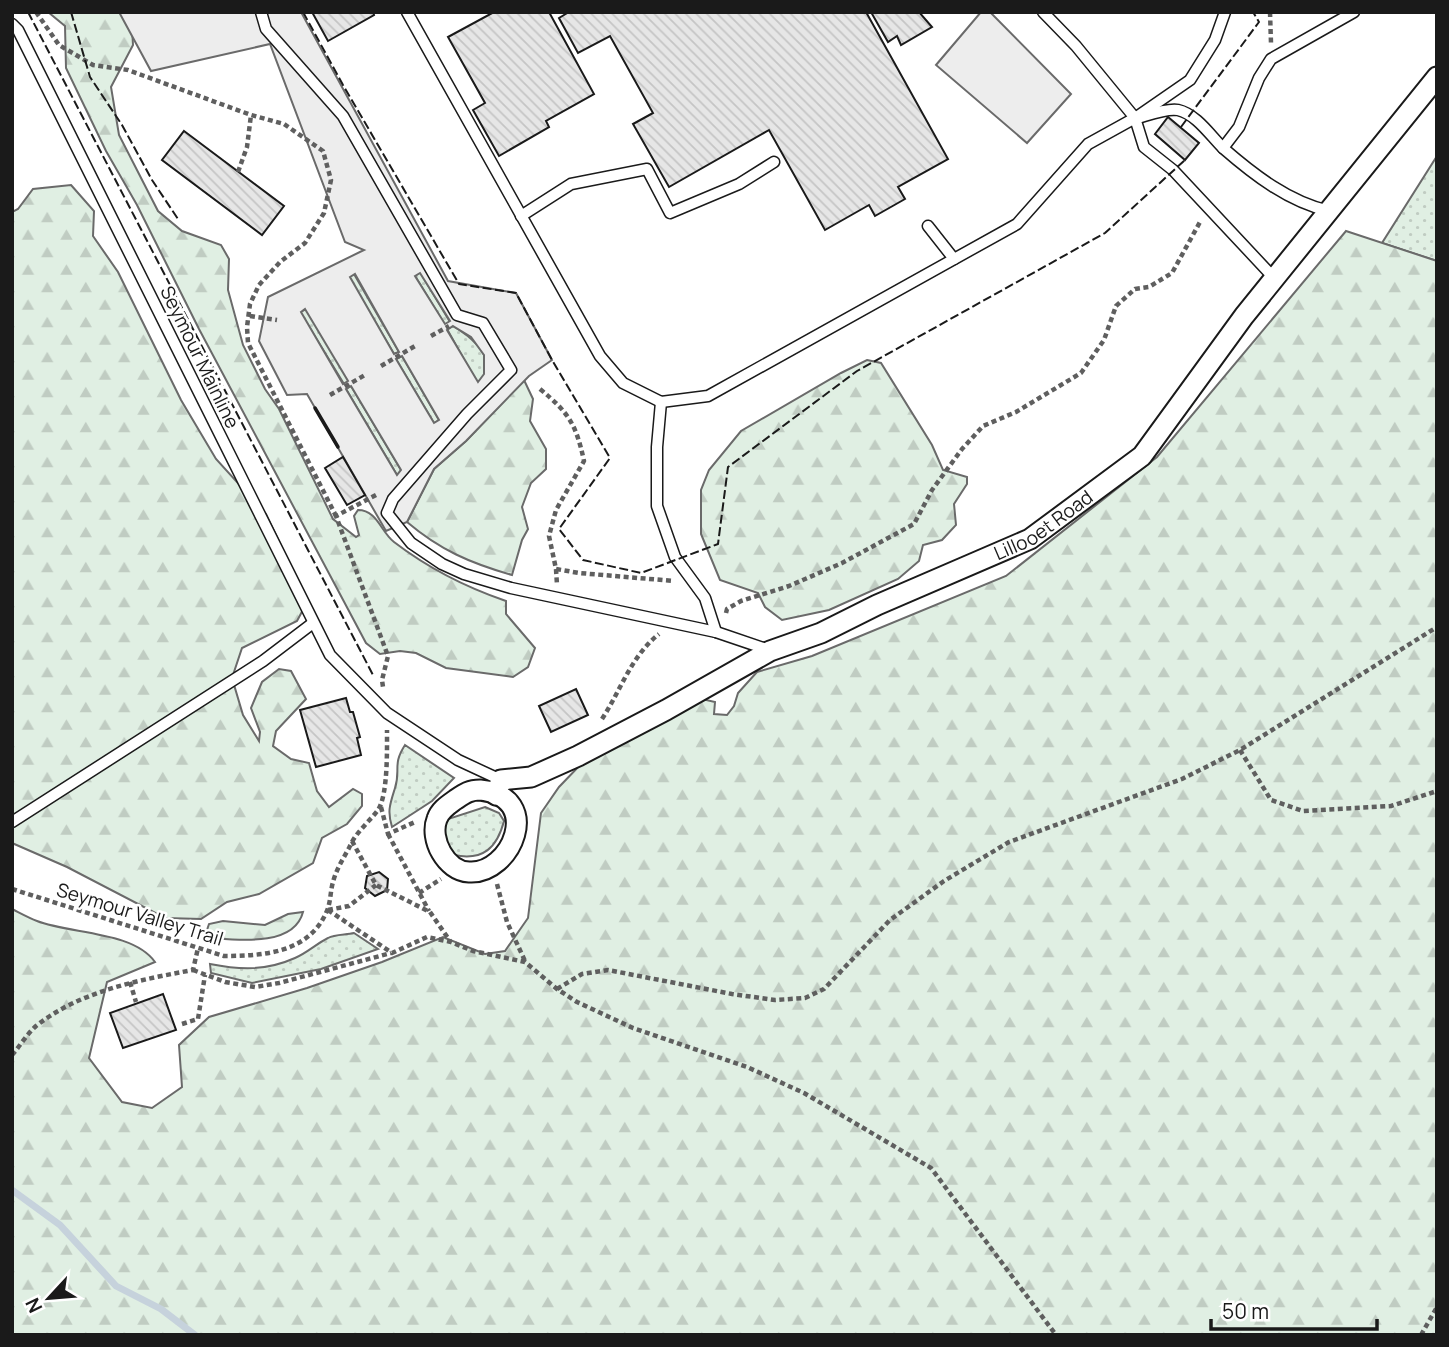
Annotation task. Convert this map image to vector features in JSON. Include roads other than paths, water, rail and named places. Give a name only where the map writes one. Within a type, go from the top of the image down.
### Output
[{"type":"street","name":"Lillooet Road","points":[[499,787],[531,777],[578,756],[770,651],[821,633],[877,604],[1030,539],[1142,456],[1244,316],[1437,77]]},
{"type":"street","points":[[499,787],[517,818],[516,834],[505,853],[483,870],[470,873],[456,867],[446,859],[436,840],[435,827],[442,809],[467,792],[499,787]]},
{"type":"lane","points":[[261,12],[266,29],[343,116],[457,315],[483,323],[511,370],[426,460],[393,499],[387,513],[411,542],[442,564],[464,574],[502,586],[716,632],[770,651]]},
{"type":"lane","points":[[407,12],[600,356],[623,383],[661,402],[708,396],[1017,224],[1088,144],[1135,118],[1190,80],[1215,40],[1225,12]]},
{"type":"lane","points":[[1044,12],[1135,118],[1144,147],[1172,170],[1275,279]]},
{"type":"lane","points":[[1223,148],[1239,127],[1259,78],[1271,59],[1354,12]]},
{"type":"lane","name":"Seymour Mainline","points":[[12,24],[18,30],[330,655],[387,713],[499,787]]},
{"type":"lane","points":[[1135,118],[1175,109],[1190,115],[1223,148],[1260,178],[1310,206],[1330,211]]},
{"type":"lane","points":[[522,216],[571,184],[648,169],[670,213],[739,184],[774,162]]},
{"type":"lane","points":[[928,226],[954,259]]},
{"type":"lane","points":[[661,402],[657,447],[657,506],[675,557],[705,598],[716,632]]},
{"type":"lane","points":[[12,822],[263,661],[313,623]]},
{"type":"waterway","points":[[12,1190],[60,1225],[116,1286],[161,1309],[195,1335]]}]
